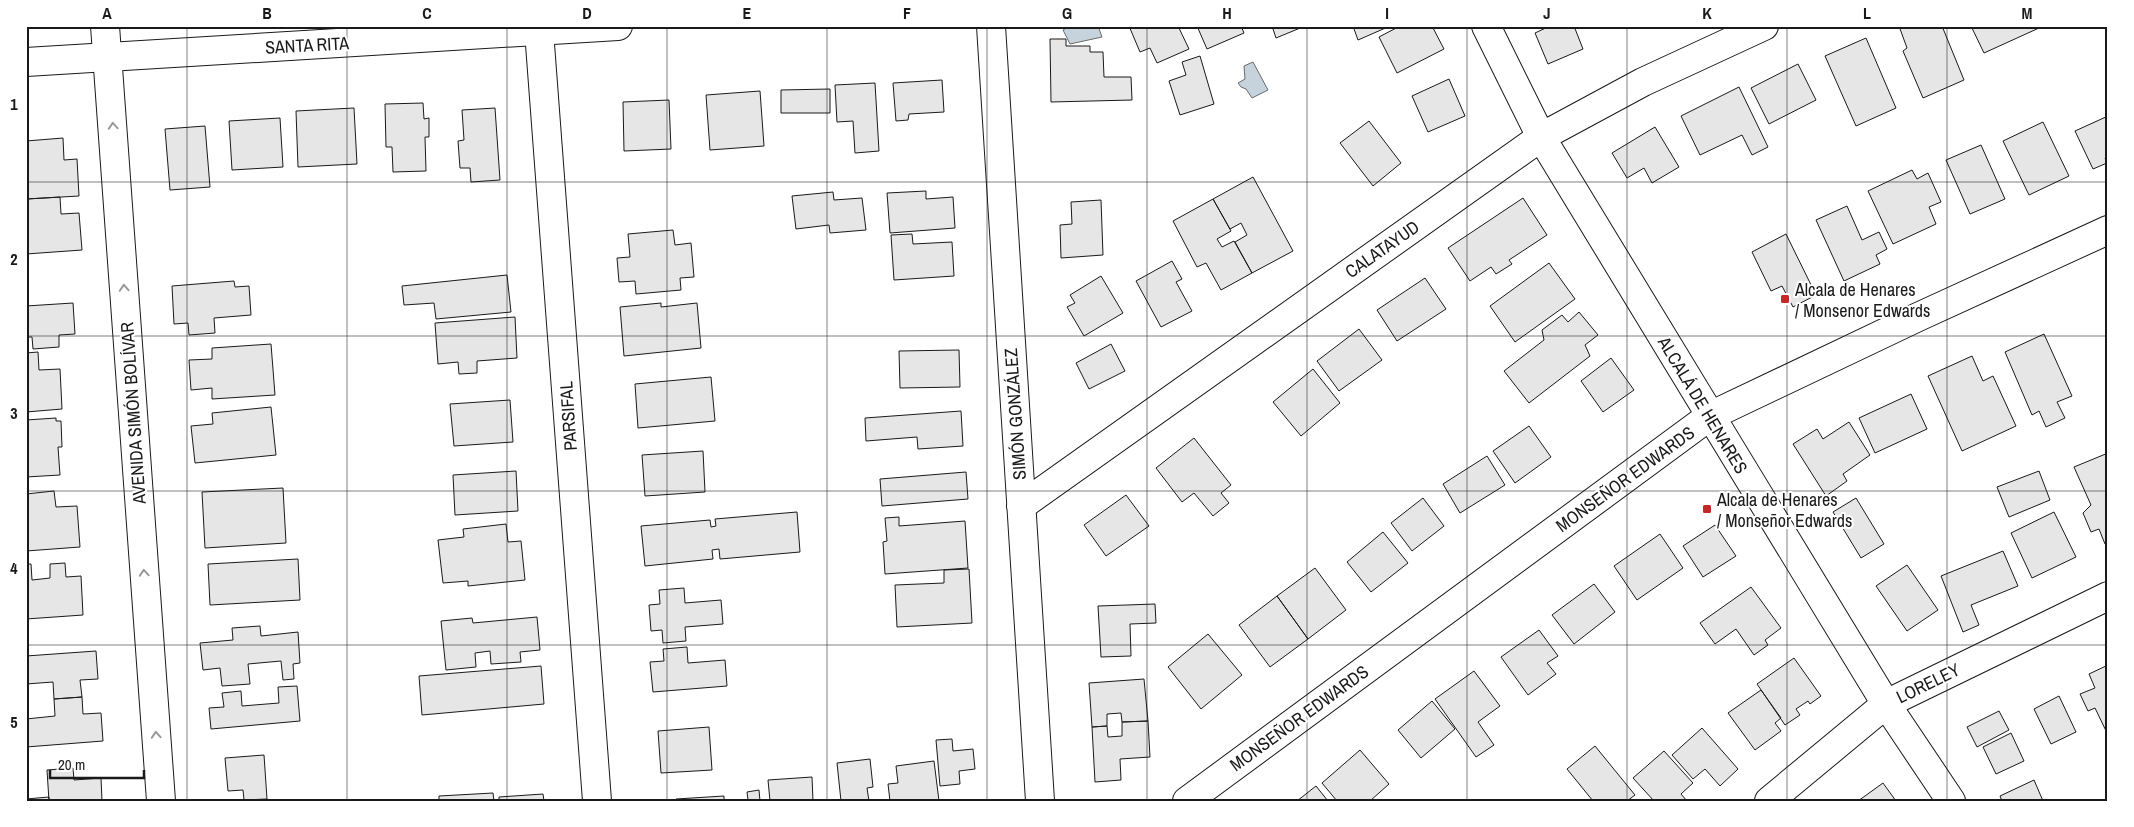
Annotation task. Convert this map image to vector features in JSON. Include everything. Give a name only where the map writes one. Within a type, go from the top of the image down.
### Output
[{"type":"street","name":"AVENIDA SIMÓN BOLÍVAR","points":[[105,26],[160,801]]},
{"type":"street","name":"SANTA RITA","points":[[26,62],[618,26]]},
{"type":"street","name":"SIMÓN GONZÁLEZ","points":[[991,26],[1040,801]]},
{"type":"street","name":"ALCALÁ DE HENARES","points":[[1486,26],[1541,137],[1886,704],[1951,801]]},
{"type":"street","name":"CALATAYUD","points":[[1020,506],[1541,137],[1643,82],[1764,26]]},
{"type":"street","name":"PARSIFAL","points":[[539,31],[597,801]]},
{"type":"street","name":"MONSEÑOR EDWARDS","points":[[1187,801],[1710,416],[1918,317],[2108,230]]},
{"type":"street","name":"LORELEY","points":[[1769,801],[1886,704],[2108,596]]},
{"type":"shaded area","points":[[1070,26],[1098,26],[1102,37],[1070,44],[1063,30]]},
{"type":"shaded area","points":[[1253,62],[1268,90],[1252,98],[1246,89],[1238,83],[1245,79],[1244,66]]},
{"type":"building","points":[[1129,26],[1178,26],[1189,49],[1157,63],[1150,48],[1140,52]]},
{"type":"building","points":[[1197,26],[1241,26],[1244,33],[1207,49]]},
{"type":"building","points":[[1272,26],[1305,26],[1276,38]]},
{"type":"building","points":[[1353,26],[1390,26],[1358,40]]},
{"type":"building","points":[[1400,26],[1432,26],[1444,49],[1397,73],[1379,37]]},
{"type":"building","points":[[1550,26],[1574,26],[1583,49],[1548,64],[1535,33]]},
{"type":"building","points":[[1899,26],[1942,26],[1964,80],[1923,98],[1903,51],[1907,48]]},
{"type":"building","points":[[1971,26],[2038,26],[2039,28],[1984,53]]},
{"type":"building","points":[[1866,38],[1896,108],[1856,126],[1825,56]]},
{"type":"building","points":[[1050,39],[1066,39],[1066,46],[1090,46],[1090,52],[1103,52],[1104,77],[1131,77],[1132,100],[1051,102]]},
{"type":"building","points":[[1200,56],[1214,104],[1180,115],[1169,81],[1186,75],[1182,62]]},
{"type":"building","points":[[1798,64],[1816,100],[1769,124],[1751,88]]},
{"type":"building","points":[[1449,79],[1465,116],[1428,132],[1412,96]]},
{"type":"building","points":[[942,80],[944,112],[909,114],[908,120],[896,121],[893,83]]},
{"type":"building","points":[[875,83],[879,151],[855,153],[853,121],[837,122],[835,85]]},
{"type":"building","points":[[1739,87],[1768,147],[1752,155],[1742,135],[1700,155],[1681,116]]},
{"type":"building","points":[[830,89],[830,113],[781,113],[781,90]]},
{"type":"building","points":[[760,91],[764,146],[710,150],[706,95]]},
{"type":"building","points":[[669,100],[671,149],[624,151],[623,102]]},
{"type":"building","points":[[423,103],[424,119],[429,118],[429,137],[425,137],[426,171],[393,172],[392,147],[386,147],[385,104]]},
{"type":"building","points":[[354,108],[357,164],[298,167],[296,111]]},
{"type":"building","points":[[495,108],[500,180],[471,182],[470,168],[460,168],[458,141],[464,140],[462,110]]},
{"type":"building","points":[[2108,116],[2108,157],[2105,158],[2107,163],[2093,169],[2075,131]]},
{"type":"building","points":[[280,118],[283,167],[232,170],[229,121]]},
{"type":"building","points":[[1369,121],[1401,163],[1373,186],[1340,143]]},
{"type":"building","points":[[2043,122],[2069,176],[2029,195],[2003,141]]},
{"type":"building","points":[[205,126],[210,187],[170,190],[165,129]]},
{"type":"building","points":[[1655,127],[1679,167],[1652,183],[1644,168],[1627,178],[1612,153]]},
{"type":"building","points":[[63,138],[64,160],[77,159],[79,196],[27,199],[26,141]]},
{"type":"building","points":[[1981,145],[2005,199],[1970,214],[1946,160]]},
{"type":"building","points":[[1912,170],[1917,179],[1928,173],[1941,202],[1929,207],[1936,224],[1893,244],[1868,191]]},
{"type":"building","points":[[1253,177],[1293,251],[1252,273],[1235,242],[1247,235],[1241,223],[1230,229],[1213,199]]},
{"type":"building","points":[[926,191],[926,199],[953,197],[955,228],[890,233],[887,193]]},
{"type":"building","points":[[833,192],[834,200],[862,198],[866,230],[830,233],[829,225],[796,229],[792,196]]},
{"type":"building","points":[[60,197],[61,214],[79,213],[82,250],[26,254],[26,199]]},
{"type":"building","points":[[1523,198],[1547,235],[1509,260],[1512,264],[1496,274],[1491,267],[1470,281],[1448,248]]},
{"type":"building","points":[[1213,199],[1231,231],[1217,239],[1222,247],[1234,241],[1252,273],[1221,290],[1206,263],[1197,267],[1173,221]]},
{"type":"building","points":[[1101,200],[1103,255],[1061,258],[1060,225],[1072,224],[1071,202]]},
{"type":"building","points":[[1847,206],[1862,240],[1879,232],[1887,249],[1876,255],[1880,264],[1844,281],[1816,220]]},
{"type":"building","points":[[673,230],[675,245],[691,243],[694,277],[680,278],[681,290],[636,294],[635,281],[619,282],[617,258],[630,257],[628,234]]},
{"type":"building","points":[[912,234],[913,244],[952,242],[954,276],[894,280],[891,235]]},
{"type":"building","points":[[1786,234],[1816,295],[1793,307],[1782,286],[1771,291],[1752,252]]},
{"type":"building","points":[[1172,261],[1182,279],[1176,282],[1192,311],[1161,327],[1136,281]]},
{"type":"building","points":[[1549,263],[1575,299],[1515,342],[1490,306]]},
{"type":"building","points":[[507,275],[511,312],[436,319],[434,303],[404,305],[402,286]]},
{"type":"building","points":[[1101,276],[1123,313],[1084,336],[1067,307],[1075,303],[1070,295]]},
{"type":"building","points":[[1425,278],[1446,309],[1397,341],[1377,310]]},
{"type":"building","points":[[234,281],[235,287],[249,286],[251,315],[214,318],[215,333],[189,335],[188,323],[174,324],[172,286]]},
{"type":"building","points":[[73,303],[75,334],[59,335],[59,347],[33,349],[32,337],[26,337],[26,306]]},
{"type":"building","points":[[661,303],[661,307],[697,303],[701,348],[624,356],[620,307]]},
{"type":"building","points":[[1579,312],[1598,335],[1585,345],[1590,356],[1529,403],[1504,371],[1544,340],[1542,330],[1562,315],[1568,322]]},
{"type":"building","points":[[515,317],[517,358],[477,361],[477,373],[459,374],[458,362],[438,364],[435,323]]},
{"type":"building","points":[[1359,329],[1382,360],[1339,391],[1317,361]]},
{"type":"building","points":[[2044,334],[2072,396],[2057,402],[2065,418],[2046,427],[2039,411],[2032,415],[2005,352]]},
{"type":"building","points":[[271,344],[275,395],[212,399],[212,388],[191,390],[189,360],[212,359],[212,348]]},
{"type":"building","points":[[1111,344],[1125,371],[1089,389],[1076,363]]},
{"type":"building","points":[[959,350],[960,387],[900,388],[899,351]]},
{"type":"building","points":[[38,352],[39,370],[60,369],[62,409],[26,412],[26,353]]},
{"type":"building","points":[[1972,356],[1983,381],[1993,376],[2016,426],[1962,451],[1928,376]]},
{"type":"building","points":[[1611,358],[1634,390],[1603,412],[1581,381]]},
{"type":"building","points":[[1313,369],[1340,403],[1301,436],[1273,402]]},
{"type":"building","points":[[711,377],[715,421],[638,428],[635,384]]},
{"type":"building","points":[[1911,394],[1927,429],[1875,453],[1859,418]]},
{"type":"building","points":[[510,400],[513,442],[454,446],[450,404]]},
{"type":"building","points":[[271,407],[276,455],[195,463],[191,426],[213,424],[212,413]]},
{"type":"building","points":[[961,411],[963,446],[918,449],[917,437],[866,441],[865,418]]},
{"type":"building","points":[[56,418],[56,421],[61,421],[62,447],[58,447],[60,475],[26,477],[26,420]]},
{"type":"building","points":[[1849,422],[1870,455],[1843,474],[1847,481],[1826,496],[1793,444],[1817,429],[1823,439]]},
{"type":"building","points":[[1529,426],[1551,457],[1515,483],[1493,451]]},
{"type":"building","points":[[1194,438],[1231,485],[1221,493],[1229,503],[1213,516],[1194,493],[1182,502],[1156,468]]},
{"type":"building","points":[[703,451],[705,492],[645,496],[642,455]]},
{"type":"building","points":[[2108,453],[2108,543],[2105,544],[2099,529],[2091,532],[2083,513],[2091,505],[2074,467]]},
{"type":"building","points":[[1487,456],[1505,485],[1460,513],[1443,484]]},
{"type":"building","points":[[516,471],[518,511],[455,515],[453,475]]},
{"type":"building","points":[[2039,471],[2050,500],[2009,517],[1997,487]]},
{"type":"building","points":[[966,472],[968,499],[882,506],[880,479]]},
{"type":"building","points":[[283,488],[286,543],[205,548],[202,492]]},
{"type":"building","points":[[54,491],[56,507],[77,506],[80,547],[26,551],[26,494]]},
{"type":"building","points":[[1126,495],[1149,526],[1106,556],[1084,525]]},
{"type":"building","points":[[1423,498],[1444,526],[1412,551],[1391,523]]},
{"type":"building","points":[[1856,498],[1884,544],[1861,558],[1833,512]]},
{"type":"building","points":[[797,512],[800,552],[720,559],[719,549],[712,550],[713,559],[645,566],[641,526],[710,520],[711,527],[716,526],[715,519]]},
{"type":"building","points":[[2054,512],[2076,557],[2032,578],[2011,533]]},
{"type":"building","points":[[899,517],[899,526],[965,521],[968,568],[885,574],[883,542],[887,541],[885,518]]},
{"type":"building","points":[[506,524],[508,542],[521,541],[525,580],[468,586],[468,581],[443,583],[438,540],[464,537],[463,529]]},
{"type":"building","points":[[1715,525],[1736,556],[1703,577],[1683,546]]},
{"type":"building","points":[[1383,532],[1408,563],[1371,592],[1347,562]]},
{"type":"building","points":[[1660,534],[1683,568],[1637,600],[1614,566]]},
{"type":"building","points":[[2003,551],[2018,586],[1971,605],[1979,625],[1963,632],[1941,576]]},
{"type":"building","points":[[298,559],[300,600],[210,605],[208,564]]},
{"type":"building","points":[[65,563],[66,577],[81,576],[83,615],[26,619],[26,564],[31,564],[32,580],[50,578],[50,564]]},
{"type":"building","points":[[1907,565],[1938,610],[1907,631],[1876,586]]},
{"type":"building","points":[[1315,568],[1346,610],[1308,639],[1277,596]]},
{"type":"building","points":[[969,569],[972,623],[897,627],[895,585],[944,583],[944,570]]},
{"type":"building","points":[[1594,584],[1615,612],[1574,644],[1552,615]]},
{"type":"building","points":[[1751,587],[1781,628],[1765,640],[1768,645],[1754,655],[1736,629],[1715,644],[1700,623]]},
{"type":"building","points":[[684,588],[685,603],[721,600],[723,624],[685,627],[686,641],[663,643],[662,630],[651,631],[649,605],[660,604],[659,590]]},
{"type":"building","points":[[1277,596],[1308,639],[1270,667],[1239,625]]},
{"type":"building","points":[[1155,604],[1156,623],[1130,624],[1131,656],[1101,657],[1098,606]]},
{"type":"building","points":[[537,617],[540,650],[520,652],[521,662],[491,664],[490,651],[475,653],[476,667],[446,670],[441,621],[472,618],[473,623]]},
{"type":"building","points":[[260,626],[261,636],[298,632],[300,663],[293,664],[294,679],[283,680],[281,661],[248,664],[250,684],[222,686],[220,668],[203,670],[200,643],[233,640],[232,628]]},
{"type":"building","points":[[1539,630],[1558,656],[1547,663],[1556,674],[1528,695],[1501,657]]},
{"type":"building","points":[[1208,634],[1242,675],[1201,709],[1168,667]]},
{"type":"building","points":[[687,647],[688,663],[725,660],[727,686],[653,692],[650,662],[664,661],[663,649]]},
{"type":"building","points":[[96,651],[98,679],[80,680],[82,697],[54,699],[53,682],[26,684],[26,656]]},
{"type":"building","points":[[1794,658],[1821,696],[1810,704],[1808,701],[1796,709],[1800,715],[1785,725],[1757,684]]},
{"type":"building","points":[[2108,665],[2108,735],[2095,708],[2088,711],[2080,694],[2095,688],[2089,674]]},
{"type":"building","points":[[541,666],[544,704],[422,715],[419,676]]},
{"type":"building","points":[[1474,671],[1500,706],[1478,722],[1494,745],[1476,757],[1435,699]]},
{"type":"building","points":[[1144,679],[1148,721],[1122,722],[1121,713],[1107,714],[1107,726],[1092,727],[1089,683]]},
{"type":"building","points":[[297,686],[300,721],[211,729],[209,708],[224,707],[222,693],[241,691],[242,706],[279,703],[278,687]]},
{"type":"building","points":[[1761,690],[1781,718],[1775,723],[1781,731],[1755,750],[1728,713]]},
{"type":"building","points":[[2059,696],[2076,732],[2051,744],[2034,709]]},
{"type":"building","points":[[82,697],[83,714],[101,713],[103,741],[26,747],[26,719],[55,716],[54,699]]},
{"type":"building","points":[[1432,701],[1455,729],[1421,758],[1398,730]]},
{"type":"building","points":[[1999,711],[2009,730],[1977,747],[1967,727]]},
{"type":"building","points":[[1148,721],[1150,757],[1120,759],[1121,780],[1095,782],[1092,727],[1107,726],[1108,737],[1122,736],[1122,722]]},
{"type":"building","points":[[709,727],[712,770],[661,773],[658,731]]},
{"type":"building","points":[[1702,728],[1738,769],[1720,786],[1705,769],[1693,779],[1672,755]]},
{"type":"building","points":[[2011,733],[2024,761],[1996,774],[1983,747]]},
{"type":"building","points":[[952,739],[953,751],[973,749],[975,769],[959,771],[960,784],[940,786],[936,740]]},
{"type":"building","points":[[1595,746],[1635,795],[1627,801],[1593,801],[1567,769]]},
{"type":"building","points":[[1360,750],[1389,784],[1370,801],[1337,801],[1322,783]]},
{"type":"building","points":[[1664,751],[1693,783],[1681,794],[1687,801],[1654,801],[1633,778]]},
{"type":"building","points":[[264,755],[267,799],[244,800],[243,790],[228,791],[225,758]]},
{"type":"building","points":[[870,759],[873,787],[867,788],[869,801],[841,801],[837,763]]},
{"type":"building","points":[[934,761],[939,801],[890,801],[888,784],[898,783],[896,766]]},
{"type":"building","points":[[73,768],[74,780],[101,778],[102,801],[49,801],[47,770]]},
{"type":"building","points":[[812,777],[813,801],[770,801],[768,780]]},
{"type":"building","points":[[2034,780],[2043,801],[2002,801],[2000,796]]},
{"type":"building","points":[[1883,783],[1896,801],[1858,801]]},
{"type":"building","points":[[1316,786],[1328,801],[1297,801]]},
{"type":"building","points":[[759,790],[760,801],[737,801],[748,800],[747,792]]},
{"type":"building","points":[[493,793],[494,801],[439,801],[439,796]]},
{"type":"building","points":[[543,794],[544,801],[499,801],[499,797]]},
{"type":"building","points":[[724,796],[724,801],[676,801],[676,799]]},
{"type":"building","points":[[49,797],[49,801],[26,801],[26,799]]},
{"type":"place","name":"Alcala de Henares / Monsenor Edwards","points":[[1785,299]]},
{"type":"place","name":"Alcala de Henares / Monseñor Edwards","points":[[1707,509]]}]
